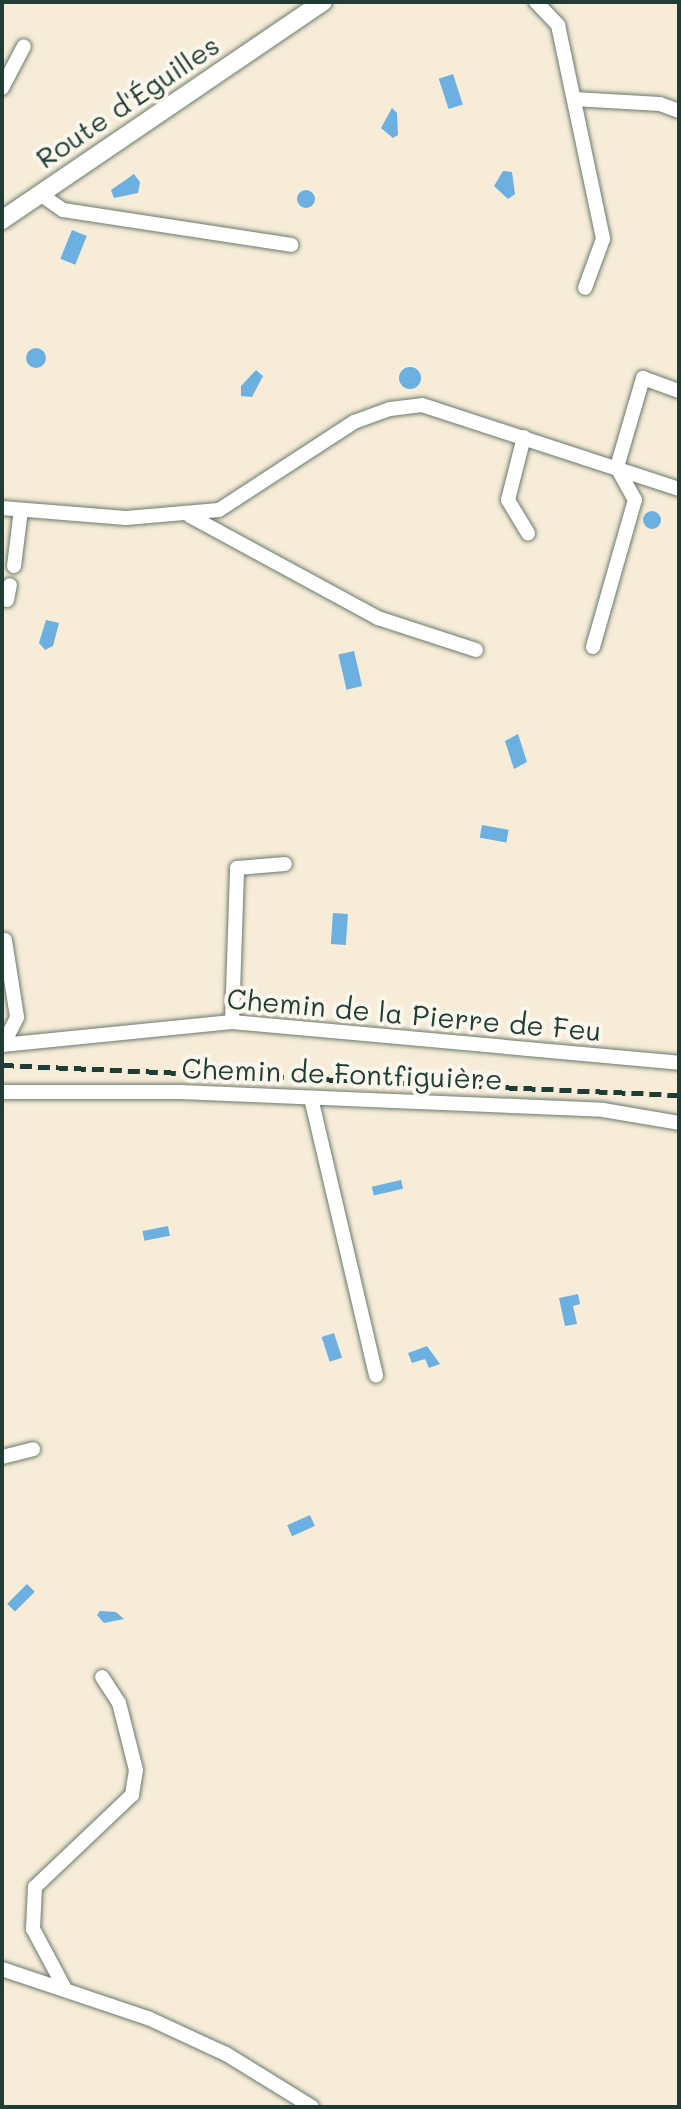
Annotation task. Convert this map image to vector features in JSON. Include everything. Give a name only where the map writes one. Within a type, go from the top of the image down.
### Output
[{"type":"street","name":"Route d'Éguilles","points":[[2,220],[323,2]]},
{"type":"street","points":[[536,2],[558,25],[603,239],[585,288]]},
{"type":"street","points":[[2,88],[24,46]]},
{"type":"street","points":[[574,99],[660,104],[679,111]]},
{"type":"street","points":[[40,194],[63,210],[291,245]]},
{"type":"street","points":[[593,647],[635,500],[617,467],[643,378],[679,391]]},
{"type":"street","points":[[2,508],[190,516],[219,510],[354,422],[390,409],[422,405],[679,489]]},
{"type":"street","points":[[524,437],[508,500],[528,533]]},
{"type":"street","points":[[14,566],[21,510]]},
{"type":"street","points":[[190,516],[378,618],[476,650]]},
{"type":"street","points":[[7,600],[10,585]]},
{"type":"street","points":[[232,1022],[237,868],[285,864]]},
{"type":"street","points":[[2,1045],[17,1017],[5,940]]},
{"type":"street","name":"Chemin de la Pierre de Feu","points":[[2,1045],[232,1022],[679,1063]]},
{"type":"street","name":"Chemin de Fontfiguière","points":[[2,1092],[311,1098],[603,1110],[679,1123]]},
{"type":"street","points":[[311,1098],[376,1375]]},
{"type":"street","points":[[2,1457],[33,1449]]},
{"type":"street","points":[[64,1987],[33,1929],[35,1887],[132,1795],[136,1770],[119,1703],[102,1677]]},
{"type":"street","points":[[2,1969],[64,1987],[226,2054],[312,2107]]},
{"type":"water","points":[[453,74],[463,104],[449,109],[439,79]]},
{"type":"water","points":[[392,108],[397,113],[398,135],[393,138],[381,128]]},
{"type":"water","points":[[503,171],[512,172],[515,194],[508,199],[494,186]]},
{"type":"water","points":[[134,174],[140,182],[138,193],[114,198],[111,190]]},
{"type":"water","points":[[302,190],[310,190],[315,199],[313,206],[302,208],[297,203],[297,195]]},
{"type":"water","points":[[72,230],[87,236],[75,265],[60,259]]},
{"type":"water","points":[[36,348],[43,351],[46,358],[43,365],[36,368],[29,365],[26,358],[29,351]]},
{"type":"water","points":[[410,367],[418,370],[421,378],[418,386],[410,389],[402,386],[399,378],[402,370]]},
{"type":"water","points":[[256,370],[263,376],[252,397],[241,396],[241,386]]},
{"type":"water","points":[[648,511],[656,511],[661,520],[659,527],[648,529],[643,524],[643,516]]},
{"type":"water","points":[[46,620],[59,623],[53,646],[45,650],[39,643]]},
{"type":"water","points":[[354,651],[362,686],[347,690],[338,655]]},
{"type":"water","points":[[518,734],[527,762],[514,769],[505,741]]},
{"type":"water","points":[[482,825],[509,830],[506,842],[480,838]]},
{"type":"water","points":[[333,913],[348,914],[346,945],[331,944]]},
{"type":"water","points":[[401,1180],[403,1189],[374,1196],[372,1187]]},
{"type":"water","points":[[168,1226],[170,1236],[144,1241],[142,1231]]},
{"type":"water","points":[[578,1294],[580,1304],[573,1306],[577,1324],[565,1326],[559,1298]]},
{"type":"water","points":[[334,1333],[342,1358],[330,1362],[322,1337]]},
{"type":"water","points":[[427,1346],[440,1364],[429,1368],[425,1359],[412,1363],[408,1353]]},
{"type":"water","points":[[310,1515],[315,1526],[292,1536],[287,1525]]},
{"type":"water","points":[[27,1584],[35,1592],[15,1612],[7,1604]]},
{"type":"water","points":[[100,1611],[116,1612],[124,1619],[104,1623],[97,1615]]},
{"type":"railway","points":[[2,1065],[679,1095]]}]
